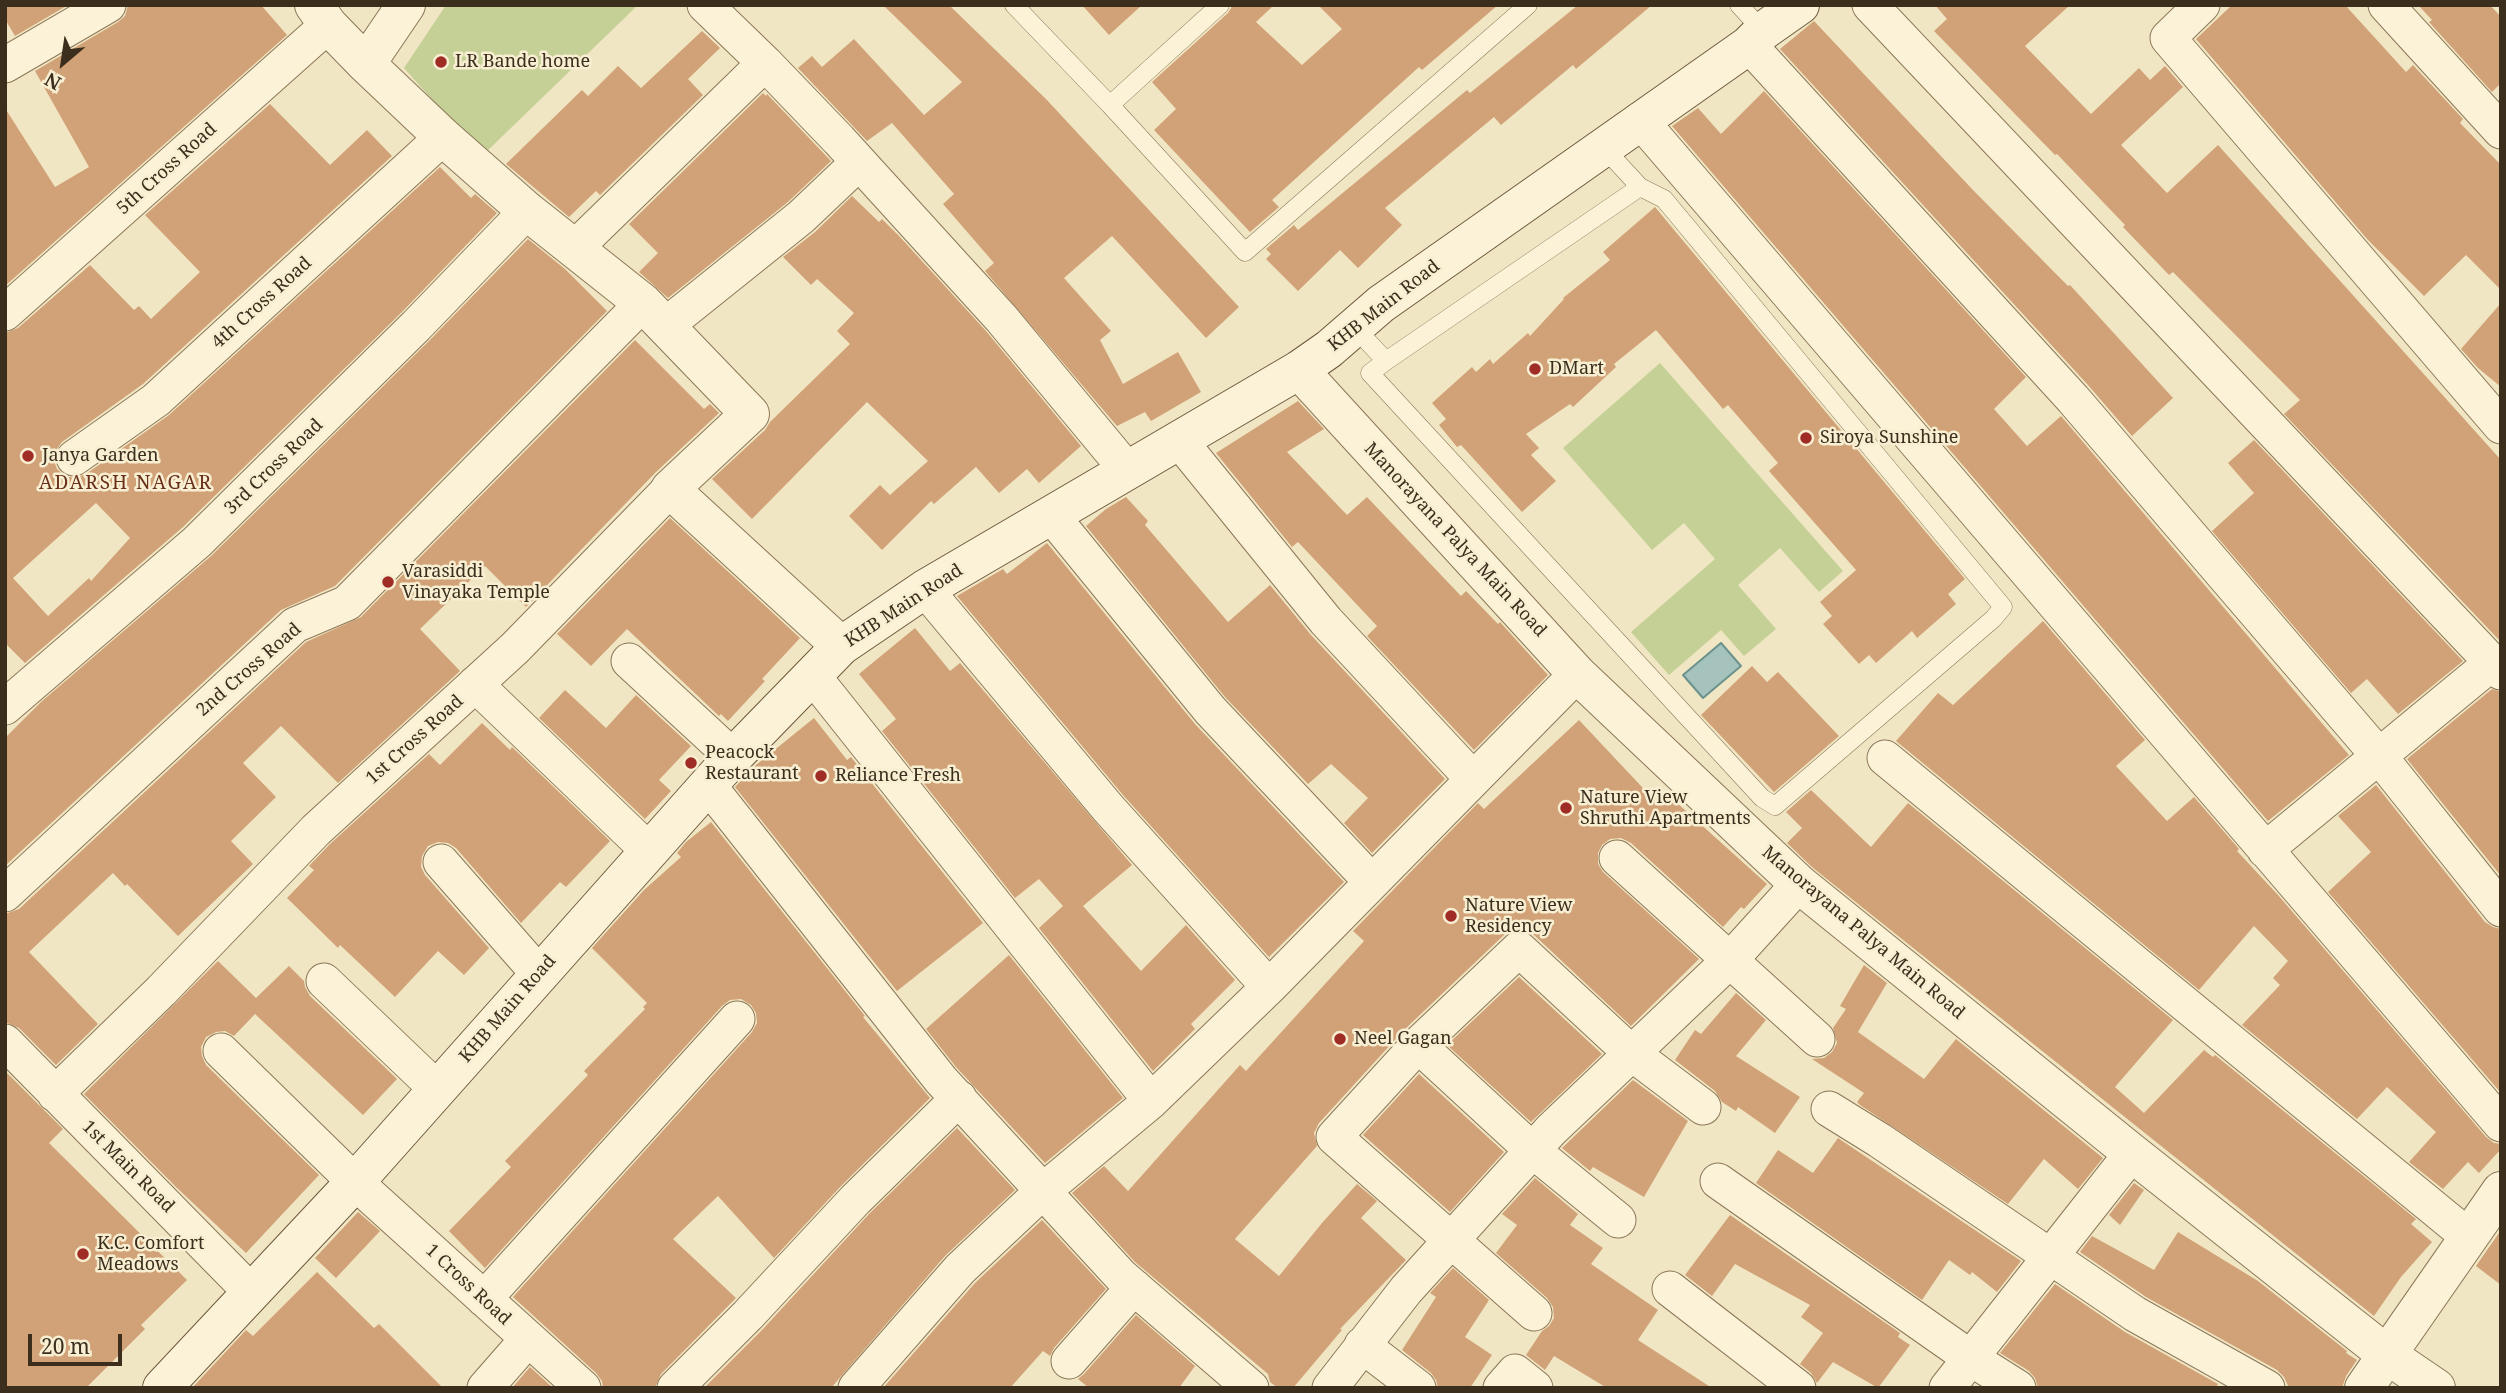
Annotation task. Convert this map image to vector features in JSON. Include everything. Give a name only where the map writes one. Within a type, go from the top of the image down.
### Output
[{"type":"street","points":[[5,65],[108,5]]},
{"type":"street","points":[[366,64],[405,5]]},
{"type":"street","points":[[705,5],[765,63],[1001,318],[1127,470]]},
{"type":"street","name":"KHB Main Road","points":[[162,1388],[355,1182],[648,850],[841,646],[925,589],[1299,370],[1381,304],[1640,120],[1751,27],[1800,5]]},
{"type":"street","points":[[1870,5],[2497,668],[2379,756],[2265,850]]},
{"type":"street","points":[[2202,5],[2168,38],[2501,426]]},
{"type":"street","points":[[2386,5],[2497,119]]},
{"type":"street","points":[[321,15],[366,64],[443,137],[527,211],[654,314],[750,414],[670,489],[841,646]]},
{"type":"street","name":"5th Cross Road","points":[[5,313],[321,15]]},
{"type":"street","points":[[1751,27],[2379,756],[2501,909]]},
{"type":"street","points":[[575,248],[765,63]]},
{"type":"street","points":[[1640,120],[2501,1124]]},
{"type":"street","name":"4th Cross Road","points":[[74,458],[156,400],[443,137]]},
{"type":"street","name":"2nd Cross Road","points":[[5,894],[295,625],[347,603],[654,314],[801,217],[859,163]]},
{"type":"street","name":"3rd Cross Road","points":[[5,707],[197,542],[379,363],[527,211]]},
{"type":"street","name":"Manorayana Palya Main Road","points":[[1299,370],[1577,674],[1799,884],[2386,1354],[2436,1388]]},
{"type":"street","points":[[1179,440],[1326,621],[1473,779]]},
{"type":"street","name":"1st Cross Road","points":[[55,1094],[161,991],[316,830],[515,648],[670,489]]},
{"type":"street","points":[[1051,514],[1210,710],[1370,881]]},
{"type":"street","points":[[925,589],[1108,808],[1269,987]]},
{"type":"street","points":[[629,662],[721,771],[941,1080],[1121,1276],[1251,1388]]},
{"type":"street","points":[[856,1388],[960,1269],[1043,1191],[1151,1101],[1269,987],[1370,881],[1577,674]]},
{"type":"street","points":[[812,675],[1151,1101]]},
{"type":"street","points":[[475,684],[648,850]]},
{"type":"street","points":[[1885,758],[2469,1237]]},
{"type":"street","points":[[1617,859],[1817,1039]]},
{"type":"street","points":[[441,862],[539,974]]},
{"type":"street","points":[[1330,1388],[1406,1290],[1532,1150],[1630,1052],[1730,960],[1799,884]]},
{"type":"street","points":[[1534,1312],[1334,1137],[1418,1045],[1519,949],[1630,1052],[1703,1107]]},
{"type":"street","points":[[324,981],[438,1090]]},
{"type":"street","points":[[484,1299],[737,1019]]},
{"type":"street","name":"1st Main Road","points":[[5,1042],[251,1292]]},
{"type":"street","points":[[1418,1045],[1532,1150],[1618,1220]]},
{"type":"street","name":"1 Cross Road","points":[[221,1051],[355,1182],[583,1388]]},
{"type":"street","points":[[675,1388],[748,1315],[855,1200],[959,1098]]},
{"type":"street","points":[[1829,1109],[2136,1314],[2267,1388]]},
{"type":"street","points":[[1947,1388],[2132,1153]]},
{"type":"street","points":[[1718,1181],[1972,1359],[2018,1388]]},
{"type":"street","points":[[2364,1388],[2501,1191]]},
{"type":"street","points":[[1069,1362],[1134,1287]]},
{"type":"street","points":[[1671,1289],[1798,1388]]},
{"type":"street","points":[[485,1388],[527,1340]]},
{"type":"street","points":[[1363,1345],[1418,1388]]},
{"type":"street","points":[[1502,1388],[1515,1372],[1535,1388]]},
{"type":"lane","points":[[1014,5],[1110,104],[1245,252],[1528,5]]},
{"type":"lane","points":[[1110,104],[1220,5]]},
{"type":"lane","points":[[1603,146],[1640,187],[1664,199],[2003,607],[1993,619],[1775,806],[1762,798],[1370,373],[1640,187]]},
{"type":"lane","points":[[1354,327],[1386,361]]},
{"type":"green space","points":[[446,5],[638,5],[482,156],[404,68]]},
{"type":"green space","points":[[1660,363],[1843,571],[1819,592],[1780,548],[1738,585],[1776,629],[1744,656],[1721,630],[1669,675],[1631,632],[1715,559],[1684,523],[1652,550],[1563,448]]},
{"type":"water","points":[[1721,643],[1741,666],[1703,698],[1683,675]]},
{"type":"building","points":[[5,5],[68,5],[15,36],[5,19]]},
{"type":"building","points":[[128,5],[261,5],[287,35],[5,286],[5,108],[55,187],[89,167],[35,71],[118,22],[125,16]]},
{"type":"building","points":[[883,5],[949,5],[1046,99],[1239,307],[1206,338],[1112,236],[1064,278],[1111,331],[1100,340],[1123,384],[1178,352],[1201,392],[1151,421],[1145,412],[1117,426],[985,271],[994,263],[943,204],[954,194],[892,123],[867,141],[798,68],[812,56],[822,67],[854,39],[924,115],[962,82]]},
{"type":"building","points":[[1082,5],[1142,5],[1109,35]]},
{"type":"building","points":[[1233,5],[1274,5],[1256,22],[1302,65],[1342,29],[1318,5],[1498,5],[1422,70],[1419,67],[1272,200],[1279,207],[1250,232],[1154,130],[1176,109],[1152,82],[1228,13]]},
{"type":"building","points":[[1578,5],[1652,5],[1576,69],[1573,65],[1501,125],[1494,117],[1385,208],[1402,225],[1358,268],[1340,250],[1298,291],[1266,259],[1271,254],[1266,249],[1294,225],[1298,230],[1467,90],[1470,93]]},
{"type":"building","points":[[1935,5],[2070,5],[2025,46],[2091,114],[2139,68],[2150,80],[2165,66],[2183,87],[2121,145],[2167,193],[2218,145],[2501,460],[2501,642],[2284,414],[2300,400],[2173,272],[2169,275],[2057,154],[2055,155],[1934,31],[1947,19]]},
{"type":"building","points":[[2232,5],[2345,5],[2406,72],[2413,65],[2463,119],[2460,123],[2501,165],[2501,290],[2466,255],[2424,296],[2368,240],[2196,39]]},
{"type":"building","points":[[2418,5],[2490,5],[2501,17],[2501,83],[2492,92],[2429,22],[2432,20]]},
{"type":"building","points":[[1814,21],[1972,189],[2068,286],[2070,285],[2173,398],[2132,436],[1780,49]]},
{"type":"building","points":[[702,31],[720,48],[688,79],[703,95],[600,195],[596,191],[569,217],[506,164],[582,90],[588,96],[618,66],[641,88]]},
{"type":"building","points":[[1764,91],[2026,377],[1994,409],[2027,446],[2061,416],[2349,755],[2268,821],[1672,126],[1698,108],[1721,134]]},
{"type":"building","points":[[763,93],[766,96],[767,94],[831,161],[788,202],[668,298],[639,272],[658,253],[629,224]]},
{"type":"building","points":[[270,104],[330,165],[367,130],[392,156],[143,384],[62,442],[56,450],[54,461],[57,469],[65,476],[75,478],[86,474],[169,415],[440,167],[471,198],[475,194],[497,213],[402,312],[183,527],[25,663],[5,643],[5,333],[18,328],[90,265],[134,310],[139,306],[151,319],[200,272],[145,215]],"holes":[[[96,503],[130,538],[91,581],[89,578],[48,616],[13,578]]]},
{"type":"building","points":[[852,196],[879,222],[882,219],[900,237],[986,331],[1081,446],[1039,483],[1027,469],[999,493],[976,467],[934,504],[931,501],[882,550],[849,516],[880,485],[890,495],[928,461],[867,402],[752,519],[712,479],[850,344],[837,331],[854,313],[817,279],[811,285],[783,257],[815,232]]},
{"type":"building","name":"Siroya Sunshine","points":[[1655,207],[1965,579],[1948,594],[1956,604],[1917,638],[1912,631],[1876,663],[1869,655],[1859,664],[1823,624],[1832,616],[1820,602],[1856,570],[1769,471],[1778,463],[1728,405],[1723,409],[1656,330],[1614,364],[1616,367],[1573,407],[1570,404],[1526,434],[1539,448],[1531,455],[1556,481],[1522,512],[1461,445],[1457,447],[1439,425],[1446,419],[1432,403],[1472,367],[1476,372],[1490,359],[1493,364],[1528,333],[1530,336],[1563,298],[1610,260],[1603,252]]},
{"type":"building","points":[[528,239],[565,269],[607,311],[335,586],[281,610],[5,866],[5,738],[41,702],[211,556],[430,340]]},
{"type":"building","points":[[2501,303],[2501,387],[2461,349]]},
{"type":"building","points":[[635,340],[704,409],[710,404],[719,413],[655,473],[526,607],[485,566],[420,629],[460,671],[338,783],[281,726],[243,763],[276,797],[231,841],[253,864],[178,936],[113,873],[29,952],[98,1024],[56,1065],[19,1028],[5,1022],[5,914],[19,909],[306,642],[361,617]]},
{"type":"building","points":[[1298,401],[1324,429],[1287,452],[1347,515],[1367,497],[1461,596],[1466,591],[1498,624],[1500,622],[1548,675],[1474,750],[1367,636],[1377,626],[1298,542],[1292,547],[1216,453]]},
{"type":"building","points":[[2254,440],[2463,661],[2398,714],[2367,679],[2351,693],[2212,531],[2254,493],[2228,463]]},
{"type":"building","points":[[1126,497],[1148,521],[1145,525],[1228,622],[1270,585],[1311,635],[1445,779],[1372,853],[1344,823],[1368,798],[1331,764],[1308,784],[1225,697],[1086,526]]},
{"type":"building","points":[[670,518],[800,638],[728,721],[721,714],[719,716],[627,629],[591,666],[557,634]]},
{"type":"building","points":[[1047,543],[1195,724],[1344,882],[1269,957],[1123,795],[957,596],[1003,569],[1007,574]]},
{"type":"building","points":[[2043,621],[2145,740],[2116,766],[2167,821],[2194,797],[2239,849],[2237,851],[2486,1137],[2501,1144],[2501,1149],[2479,1173],[2468,1162],[2443,1189],[2409,1162],[2436,1132],[2387,1087],[2357,1119],[2242,1025],[2280,985],[2273,978],[2288,961],[2254,926],[2199,990],[1896,741],[1938,693],[1953,705]]},
{"type":"building","points":[[915,628],[950,671],[960,663],[1132,865],[1083,906],[1141,971],[1186,925],[1235,980],[1191,1024],[1195,1029],[1153,1071],[1039,928],[1063,906],[1039,879],[1015,898],[882,731],[896,719],[859,674]]},
{"type":"building","points":[[1752,666],[1767,682],[1778,672],[1839,736],[1774,792],[1701,715]]},
{"type":"building","points":[[2492,689],[2501,692],[2501,876],[2407,759]]},
{"type":"building","points":[[565,690],[606,728],[636,695],[691,746],[659,780],[671,791],[645,819],[539,718]]},
{"type":"building","points":[[814,718],[847,760],[851,757],[983,923],[897,991],[735,787],[756,765]]},
{"type":"building","points":[[1579,720],[1657,803],[1666,793],[1767,884],[1723,927],[1631,843],[1621,838],[1610,839],[1602,845],[1598,853],[1598,864],[1603,872],[1699,959],[1631,1026],[1533,934],[1515,929],[1505,934],[1403,1031],[1319,1123],[1314,1133],[1317,1146],[1235,1239],[1279,1276],[1357,1184],[1377,1201],[1361,1218],[1406,1260],[1340,1329],[1342,1330],[1293,1388],[1278,1388],[1270,1382],[1268,1374],[1135,1262],[1072,1193],[1104,1166],[1128,1191],[1240,1065],[1246,1071],[1364,941],[1353,931],[1478,803],[1484,809]]},
{"type":"building","points":[[482,723],[510,750],[512,747],[610,841],[566,887],[560,882],[521,923],[456,848],[448,843],[438,842],[428,846],[422,856],[421,867],[425,875],[489,948],[464,975],[438,951],[395,997],[340,945],[338,948],[287,898],[314,870],[309,866],[330,844],[429,754],[440,765]]},
{"type":"building","points":[[2376,785],[2485,922],[2501,929],[2501,1093],[2328,892],[2371,852],[2338,816]]},
{"type":"building","points":[[1811,790],[1871,847],[1908,803],[2173,1020],[2115,1087],[2144,1113],[2204,1050],[2213,1057],[2215,1055],[2416,1219],[2411,1224],[2432,1242],[2401,1277],[2374,1316],[1813,868],[1787,843],[1802,828],[1786,812]]},
{"type":"building","points":[[711,822],[865,1016],[863,1017],[930,1098],[841,1186],[774,1258],[718,1196],[673,1239],[736,1298],[661,1374],[655,1388],[603,1388],[596,1373],[513,1297],[752,1032],[757,1023],[756,1013],[751,1005],[741,999],[730,1000],[722,1006],[485,1268],[449,1231],[511,1167],[505,1161],[588,1075],[584,1071],[645,1009],[643,1007],[647,1003],[592,948],[644,890],[681,857],[677,853],[686,842]]},
{"type":"building","points":[[1009,955],[1123,1098],[1045,1163],[956,1067],[926,1029]]},
{"type":"building","points":[[218,961],[256,998],[289,966],[304,981],[310,996],[397,1079],[363,1115],[255,1014],[234,1036],[225,1031],[206,1037],[201,1047],[206,1065],[319,1175],[246,1253],[84,1094]]},
{"type":"building","points":[[1864,965],[1887,983],[1858,1032],[1924,1079],[1956,1039],[2103,1158],[2078,1189],[2044,1159],[2008,1204],[1860,1105],[1857,1102],[1864,1093],[1812,1059],[1824,1058],[1832,1052],[1837,1043],[1833,1028],[1846,1009],[1840,1006]]},
{"type":"building","points":[[1519,977],[1602,1054],[1531,1122],[1447,1045]]},
{"type":"building","points":[[1736,993],[1766,1020],[1736,1056],[1800,1097],[1775,1133],[1738,1107],[1736,1111],[1722,1102],[1715,1091],[1675,1060],[1695,1030],[1701,1034]]},
{"type":"building","points":[[5,1071],[63,1129],[49,1143],[187,1280],[141,1325],[145,1329],[86,1388],[5,1388]]},
{"type":"building","points":[[1419,1074],[1504,1152],[1450,1212],[1363,1135]]},
{"type":"building","points":[[1633,1080],[1688,1121],[1644,1197],[1593,1167],[1590,1171],[1562,1148]]},
{"type":"building","points":[[957,1128],[1015,1190],[945,1256],[831,1388],[704,1388],[763,1329],[869,1214]]},
{"type":"building","points":[[1838,1138],[2021,1261],[1997,1292],[1972,1272],[1970,1275],[1949,1260],[1922,1300],[1756,1183],[1778,1150],[1813,1173]]},
{"type":"building","points":[[1535,1178],[1578,1214],[1570,1225],[1603,1248],[1591,1264],[1658,1310],[1638,1340],[1712,1388],[1607,1388],[1554,1356],[1545,1370],[1526,1355],[1554,1318],[1553,1307],[1547,1298],[1496,1253],[1517,1225],[1502,1214]]},
{"type":"building","points":[[2134,1183],[2144,1190],[2120,1225],[2109,1215]]},
{"type":"building","points":[[358,1212],[380,1231],[336,1278],[315,1258]]},
{"type":"building","points":[[1730,1215],[1900,1333],[1898,1337],[1910,1345],[1878,1388],[1833,1362],[1817,1383],[1811,1373],[1800,1364],[1823,1333],[1801,1317],[1810,1305],[1735,1264],[1712,1296],[1685,1275]]},
{"type":"building","points":[[1042,1220],[1106,1289],[1050,1356],[1043,1351],[1010,1388],[883,1388],[975,1283]]},
{"type":"building","points":[[2501,1230],[2501,1285],[2476,1266]]},
{"type":"building","points":[[2178,1232],[2258,1281],[2357,1360],[2346,1376],[2342,1388],[2289,1388],[2277,1370],[2146,1297],[2080,1252],[2092,1236],[2154,1270]]},
{"type":"building","points":[[1453,1268],[1489,1300],[1465,1337],[1492,1355],[1470,1388],[1438,1388],[1431,1373],[1402,1350],[1436,1297],[1430,1293]]},
{"type":"building","points":[[317,1272],[374,1328],[379,1324],[443,1388],[192,1388],[246,1330],[253,1336]]},
{"type":"building","points":[[2055,1284],[2125,1332],[2218,1384],[2216,1388],[2038,1388],[2029,1371],[2000,1353]]},
{"type":"building","points":[[1136,1315],[1195,1366],[1179,1388],[1089,1388],[1078,1379]]},
{"type":"building","points":[[530,1367],[553,1388],[512,1388]]},
{"type":"place","name":"LR Bande home","points":[[441,62]]},
{"type":"place","name":"DMart","points":[[1535,369]]},
{"type":"place","name":"Siroya Sunshine","points":[[1806,438]]},
{"type":"place","name":"Janya Garden","points":[[28,456]]},
{"type":"place","name":"Varasiddi Vinayaka Temple","points":[[388,582]]},
{"type":"place","name":"Peacock Restaurant","points":[[691,763]]},
{"type":"place","name":"Reliance Fresh","points":[[821,776]]},
{"type":"place","name":"Nature View Shruthi Apartments","points":[[1566,808]]},
{"type":"place","name":"Nature View Residency","points":[[1451,916]]},
{"type":"place","name":"Neel Gagan","points":[[1340,1039]]},
{"type":"place","name":"K.C. Comfort Meadows","points":[[83,1254]]},
{"type":"district","name":"ADARSH NAGAR","points":[[126,484]]}]
